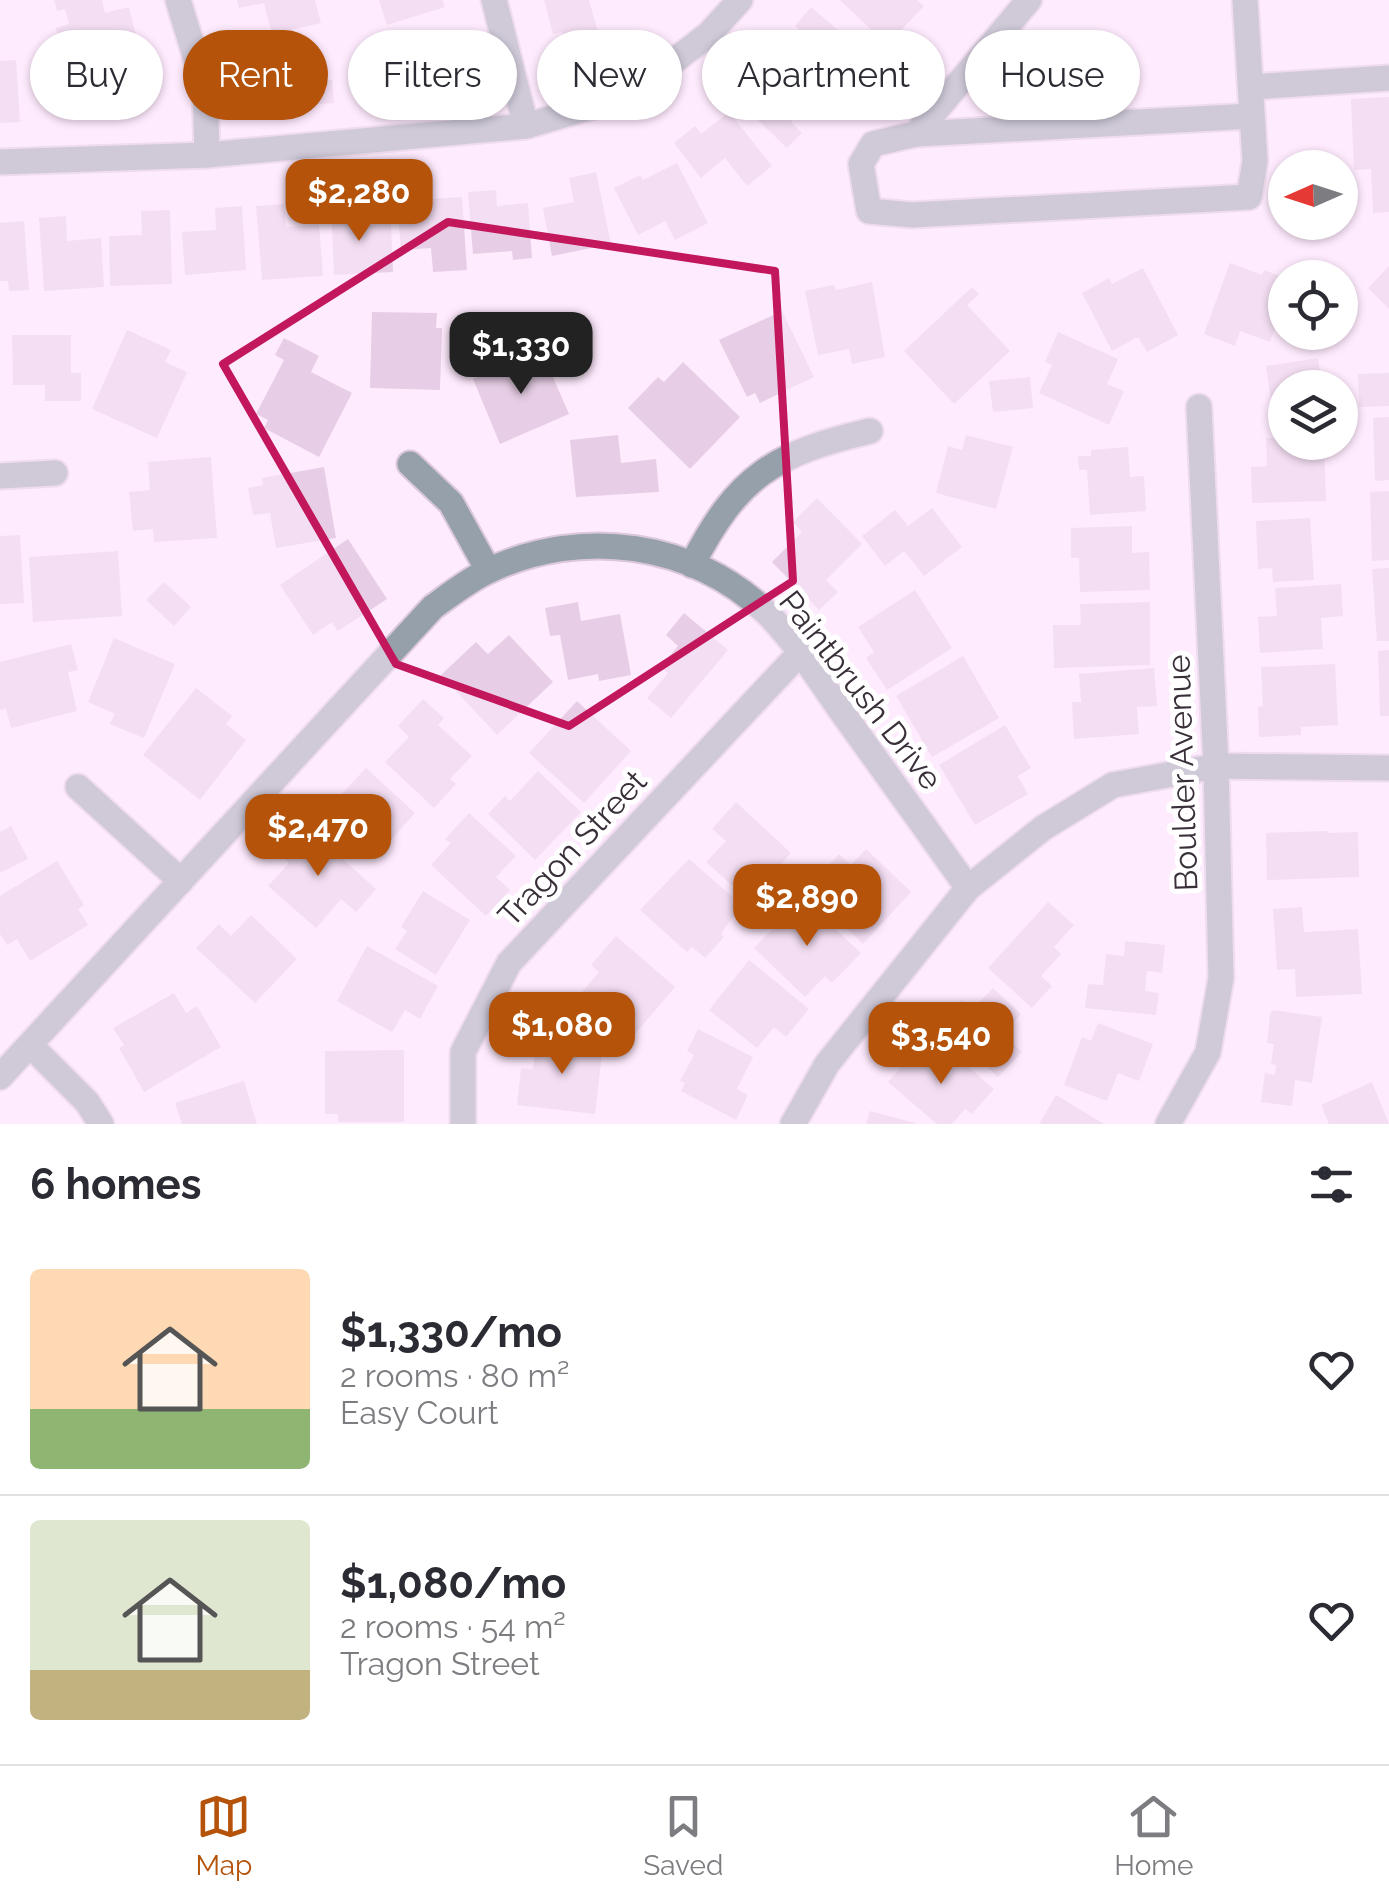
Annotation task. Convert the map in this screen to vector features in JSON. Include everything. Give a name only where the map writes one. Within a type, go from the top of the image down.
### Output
[{"type":"street","points":[[178,0],[205,88],[207,154]]},
{"type":"street","points":[[494,0],[526,126]]},
{"type":"street","points":[[0,162],[207,154],[526,126],[628,96],[708,34],[740,0]]},
{"type":"street","points":[[916,134],[1029,0]]},
{"type":"street","points":[[1245,0],[1251,87],[1254,162],[1249,197],[912,214],[869,211],[861,164],[873,144],[916,134],[1252,116]]},
{"type":"street","points":[[1251,87],[1389,78]]},
{"type":"street","name":"Boulder Avenue","points":[[1168,1124],[1208,1052],[1221,978],[1216,766],[1199,407]]},
{"type":"street","points":[[692,564],[710,528],[732,498],[762,472],[806,448],[870,432]]},
{"type":"street","points":[[410,464],[450,503],[488,570]]},
{"type":"street","points":[[0,476],[56,473]]},
{"type":"street","name":"Paintbrush Drive","points":[[0,1078],[433,607],[488,570],[531,554],[576,546],[624,546],[659,552],[692,564],[732,586],[766,613],[800,653],[968,888]]},
{"type":"street","name":"Tragon Street","points":[[463,1124],[463,1052],[509,962],[800,653]]},
{"type":"street","points":[[792,1124],[827,1064],[968,888],[1043,828],[1114,785],[1216,766],[1389,768]]},
{"type":"street","points":[[78,786],[180,881]]},
{"type":"street","points":[[30,1046],[87,1102],[102,1124]]},
{"type":"highlighted area","points":[[448,222],[775,271],[793,581],[569,726],[396,664],[223,364]]},
{"type":"building","points":[[54,0],[102,0],[105,13],[129,7],[135,30],[56,30],[69,24],[65,9],[57,11]]},
{"type":"building","points":[[237,0],[315,0],[321,23],[271,30],[264,3],[239,8]]},
{"type":"building","points":[[379,0],[442,0],[445,7],[387,25]]},
{"type":"building","points":[[544,0],[589,0],[597,30],[552,30]]},
{"type":"building","points":[[840,0],[917,0],[924,6],[901,30],[871,30]]},
{"type":"building","points":[[811,7],[838,30],[799,30],[795,26]]},
{"type":"building","points":[[16,60],[20,122],[0,123],[0,61]]},
{"type":"building","points":[[328,80],[332,80],[334,103],[328,103]]},
{"type":"building","points":[[1389,97],[1389,212],[1373,213],[1371,169],[1358,170],[1351,99]]},
{"type":"building","points":[[719,120],[735,120],[772,166],[747,186],[725,158],[701,178],[674,143],[695,126],[701,134]]},
{"type":"building","points":[[758,120],[793,120],[802,133],[787,148]]},
{"type":"building","points":[[677,163],[708,223],[675,240],[665,221],[638,235],[614,188],[640,175],[643,180]]},
{"type":"building","points":[[596,172],[611,244],[552,256],[543,208],[574,202],[569,178]]},
{"type":"building","points":[[496,190],[497,206],[528,203],[532,258],[513,260],[512,251],[473,254],[468,192]]},
{"type":"building","points":[[462,197],[467,270],[433,272],[431,248],[401,250],[397,201]]},
{"type":"building","points":[[355,202],[356,225],[391,224],[393,272],[334,275],[331,203]]},
{"type":"building","points":[[284,204],[286,227],[319,225],[323,276],[262,280],[256,206]]},
{"type":"building","points":[[242,206],[246,270],[185,275],[182,232],[216,230],[215,208]]},
{"type":"building","points":[[170,210],[172,284],[110,286],[109,236],[142,235],[141,211]]},
{"type":"building","points":[[66,216],[67,241],[101,238],[104,287],[44,291],[39,218]]},
{"type":"building","points":[[24,221],[29,290],[9,291],[8,281],[0,281],[0,223]]},
{"type":"building","points":[[1230,263],[1262,275],[1264,270],[1268,272],[1268,341],[1240,331],[1235,346],[1204,334]]},
{"type":"building","points":[[1389,266],[1389,309],[1368,288]]},
{"type":"building","points":[[1143,268],[1178,335],[1147,352],[1138,337],[1112,351],[1082,293],[1109,278],[1112,284]]},
{"type":"building","points":[[872,282],[885,357],[852,364],[849,349],[818,355],[805,291],[834,285],[836,290]]},
{"type":"building","points":[[972,287],[979,294],[967,305],[1010,351],[954,404],[904,351]]},
{"type":"building","points":[[782,311],[814,377],[760,403],[755,393],[747,397],[719,340]]},
{"type":"building","points":[[372,312],[437,313],[436,328],[442,328],[440,390],[370,388]]},
{"type":"building","points":[[127,330],[171,350],[165,362],[187,372],[157,438],[92,409]]},
{"type":"building","points":[[1058,332],[1118,359],[1107,384],[1124,391],[1109,425],[1039,393],[1052,365],[1045,362]]},
{"type":"building","points":[[12,335],[71,335],[71,373],[81,373],[81,401],[45,401],[45,385],[13,385]]},
{"type":"building","points":[[284,338],[319,356],[311,372],[352,393],[319,457],[264,428],[268,420],[256,414],[284,360],[275,355]]},
{"type":"building","points":[[541,350],[569,414],[500,444],[473,379]]},
{"type":"building","points":[[1318,358],[1320,370],[1268,370],[1268,379],[1266,366]]},
{"type":"building","points":[[683,362],[740,417],[690,469],[628,408],[658,377],[664,382]]},
{"type":"building","points":[[1389,373],[1389,406],[1359,407],[1358,374]]},
{"type":"building","points":[[1030,377],[1033,408],[993,412],[989,381]]},
{"type":"building","points":[[1389,417],[1389,480],[1375,481],[1373,418]]},
{"type":"building","points":[[618,435],[621,463],[656,459],[659,492],[576,497],[570,440]]},
{"type":"building","points":[[966,435],[1013,447],[996,509],[936,493],[948,446],[962,450]]},
{"type":"building","points":[[1266,438],[1268,460],[1325,460],[1326,501],[1252,503],[1251,467],[1267,466]]},
{"type":"building","points":[[1128,447],[1130,477],[1144,476],[1146,511],[1090,515],[1087,470],[1079,470],[1078,456],[1091,456],[1091,450]]},
{"type":"building","points":[[211,457],[217,538],[154,542],[153,529],[133,531],[129,492],[150,490],[148,462]]},
{"type":"building","points":[[324,467],[336,538],[276,548],[270,513],[253,515],[248,488],[263,485],[262,478]]},
{"type":"building","points":[[1389,491],[1389,560],[1372,561],[1370,492]]},
{"type":"building","points":[[817,498],[862,544],[826,580],[838,592],[819,610],[772,562],[802,532],[793,522]]},
{"type":"building","points":[[932,508],[962,547],[924,576],[904,551],[885,566],[862,536],[895,510],[908,526]]},
{"type":"building","points":[[1310,518],[1314,580],[1273,582],[1272,568],[1258,569],[1256,521]]},
{"type":"building","points":[[1132,526],[1132,553],[1149,552],[1150,590],[1080,592],[1079,558],[1071,558],[1071,528]]},
{"type":"building","points":[[20,535],[24,603],[0,604],[0,536]]},
{"type":"building","points":[[348,539],[387,599],[338,631],[332,622],[313,635],[280,585]]},
{"type":"building","points":[[118,551],[122,616],[33,622],[29,557]]},
{"type":"building","points":[[1389,568],[1389,641],[1377,641],[1372,569]]},
{"type":"building","points":[[164,582],[191,607],[174,626],[146,600]]},
{"type":"building","points":[[1341,584],[1343,616],[1321,618],[1323,649],[1260,653],[1258,617],[1277,616],[1275,588]]},
{"type":"building","points":[[915,590],[952,648],[887,690],[866,658],[874,652],[858,627]]},
{"type":"building","points":[[578,602],[581,621],[620,614],[631,675],[599,681],[598,674],[568,680],[560,635],[550,636],[545,608]]},
{"type":"building","points":[[1150,602],[1150,665],[1054,668],[1053,625],[1081,625],[1080,604]]},
{"type":"building","points":[[684,613],[728,650],[671,718],[647,698],[668,673],[660,667],[678,646],[666,635]]},
{"type":"building","points":[[509,635],[553,682],[497,735],[441,675],[476,642],[488,654]]},
{"type":"building","points":[[114,638],[175,664],[144,738],[110,724],[115,714],[88,702]]},
{"type":"building","points":[[71,644],[78,670],[68,672],[77,711],[11,728],[6,709],[0,710],[0,662]]},
{"type":"building","points":[[1389,650],[1389,716],[1380,716],[1378,651]]},
{"type":"building","points":[[963,656],[999,718],[932,757],[896,696]]},
{"type":"building","points":[[1335,664],[1338,725],[1301,727],[1301,735],[1259,737],[1258,707],[1263,706],[1261,667]]},
{"type":"building","points":[[1154,668],[1157,706],[1137,707],[1139,734],[1074,739],[1072,702],[1081,702],[1079,674]]},
{"type":"building","points":[[196,688],[232,716],[226,724],[246,740],[200,800],[143,755]]},
{"type":"building","points":[[423,699],[444,718],[438,725],[472,756],[450,779],[456,784],[434,808],[385,762],[409,737],[398,726]]},
{"type":"building","points":[[577,701],[631,751],[584,803],[529,753]]},
{"type":"building","points":[[1005,725],[1031,768],[1018,776],[1028,794],[975,825],[939,765]]},
{"type":"building","points":[[366,768],[415,813],[374,859],[324,813]]},
{"type":"building","points":[[538,771],[581,812],[535,860],[488,814],[505,796],[510,801]]},
{"type":"building","points":[[736,802],[791,853],[771,875],[776,880],[754,905],[706,862],[726,841],[712,829]]},
{"type":"building","points":[[469,813],[516,856],[496,877],[510,890],[486,916],[431,865],[451,843],[445,839]]},
{"type":"building","points":[[11,826],[28,859],[0,873],[0,832]]},
{"type":"building","points":[[306,826],[376,889],[356,912],[341,899],[316,928],[268,886],[289,863],[280,855]]},
{"type":"building","points":[[1358,832],[1359,877],[1267,880],[1266,833]]},
{"type":"building","points":[[866,849],[911,892],[863,944],[806,891],[839,854],[851,865]]},
{"type":"building","points":[[689,859],[734,898],[732,902],[739,908],[721,934],[724,937],[705,958],[692,947],[687,952],[640,910]]},
{"type":"building","points":[[57,861],[84,905],[78,909],[88,925],[30,961],[17,939],[7,945],[0,934],[0,896]]},
{"type":"building","points":[[423,891],[470,920],[436,975],[395,949],[407,931],[401,927]]},
{"type":"building","points":[[802,898],[861,953],[832,983],[825,976],[805,997],[754,948]]},
{"type":"building","points":[[1048,902],[1074,925],[1054,947],[1061,954],[1041,976],[1052,986],[1032,1008],[988,968]]},
{"type":"building","points":[[1302,907],[1304,932],[1358,929],[1362,994],[1296,997],[1295,969],[1277,970],[1273,909]]},
{"type":"building","points":[[251,915],[297,959],[255,1003],[196,948],[219,924],[231,936]]},
{"type":"building","points":[[616,936],[675,987],[630,1040],[579,996],[599,972],[591,965]]},
{"type":"building","points":[[1125,941],[1165,945],[1162,973],[1147,971],[1145,991],[1159,993],[1156,1015],[1085,1008],[1088,984],[1103,985],[1106,954],[1124,956]]},
{"type":"building","points":[[367,946],[438,986],[420,1019],[405,1010],[392,1032],[337,1001]]},
{"type":"building","points":[[749,960],[809,1009],[786,1037],[774,1027],[757,1048],[709,1010]]},
{"type":"building","points":[[993,988],[1021,1014],[1003,1034],[1022,1052],[998,1077],[941,1022],[962,1000],[972,1010]]},
{"type":"building","points":[[174,993],[186,1013],[197,1006],[221,1047],[144,1092],[119,1048],[124,1045],[113,1028]]},
{"type":"building","points":[[1273,1010],[1322,1017],[1312,1083],[1295,1080],[1292,1106],[1261,1102],[1265,1073],[1275,1075],[1276,1065],[1271,1064],[1274,1044],[1267,1043]]},
{"type":"building","points":[[1098,1023],[1153,1044],[1139,1081],[1118,1073],[1107,1101],[1064,1085],[1082,1037],[1091,1041]]},
{"type":"building","points":[[698,1029],[753,1057],[737,1089],[748,1095],[736,1120],[681,1091],[685,1083],[680,1081],[694,1055],[687,1051]]},
{"type":"building","points":[[536,1039],[603,1046],[595,1114],[517,1105],[521,1068],[533,1069]]},
{"type":"building","points":[[944,1046],[994,1089],[972,1114],[965,1109],[952,1124],[937,1124],[888,1082],[912,1054],[926,1066]]},
{"type":"building","points":[[404,1050],[404,1122],[338,1122],[338,1114],[325,1114],[325,1051]]},
{"type":"building","points":[[244,1081],[257,1124],[182,1124],[175,1103]]},
{"type":"building","points":[[1372,1082],[1389,1124],[1329,1124],[1321,1105]]},
{"type":"building","points":[[1056,1095],[1104,1124],[1039,1124]]},
{"type":"building","points":[[870,1111],[915,1123],[915,1124],[866,1124]]}]
